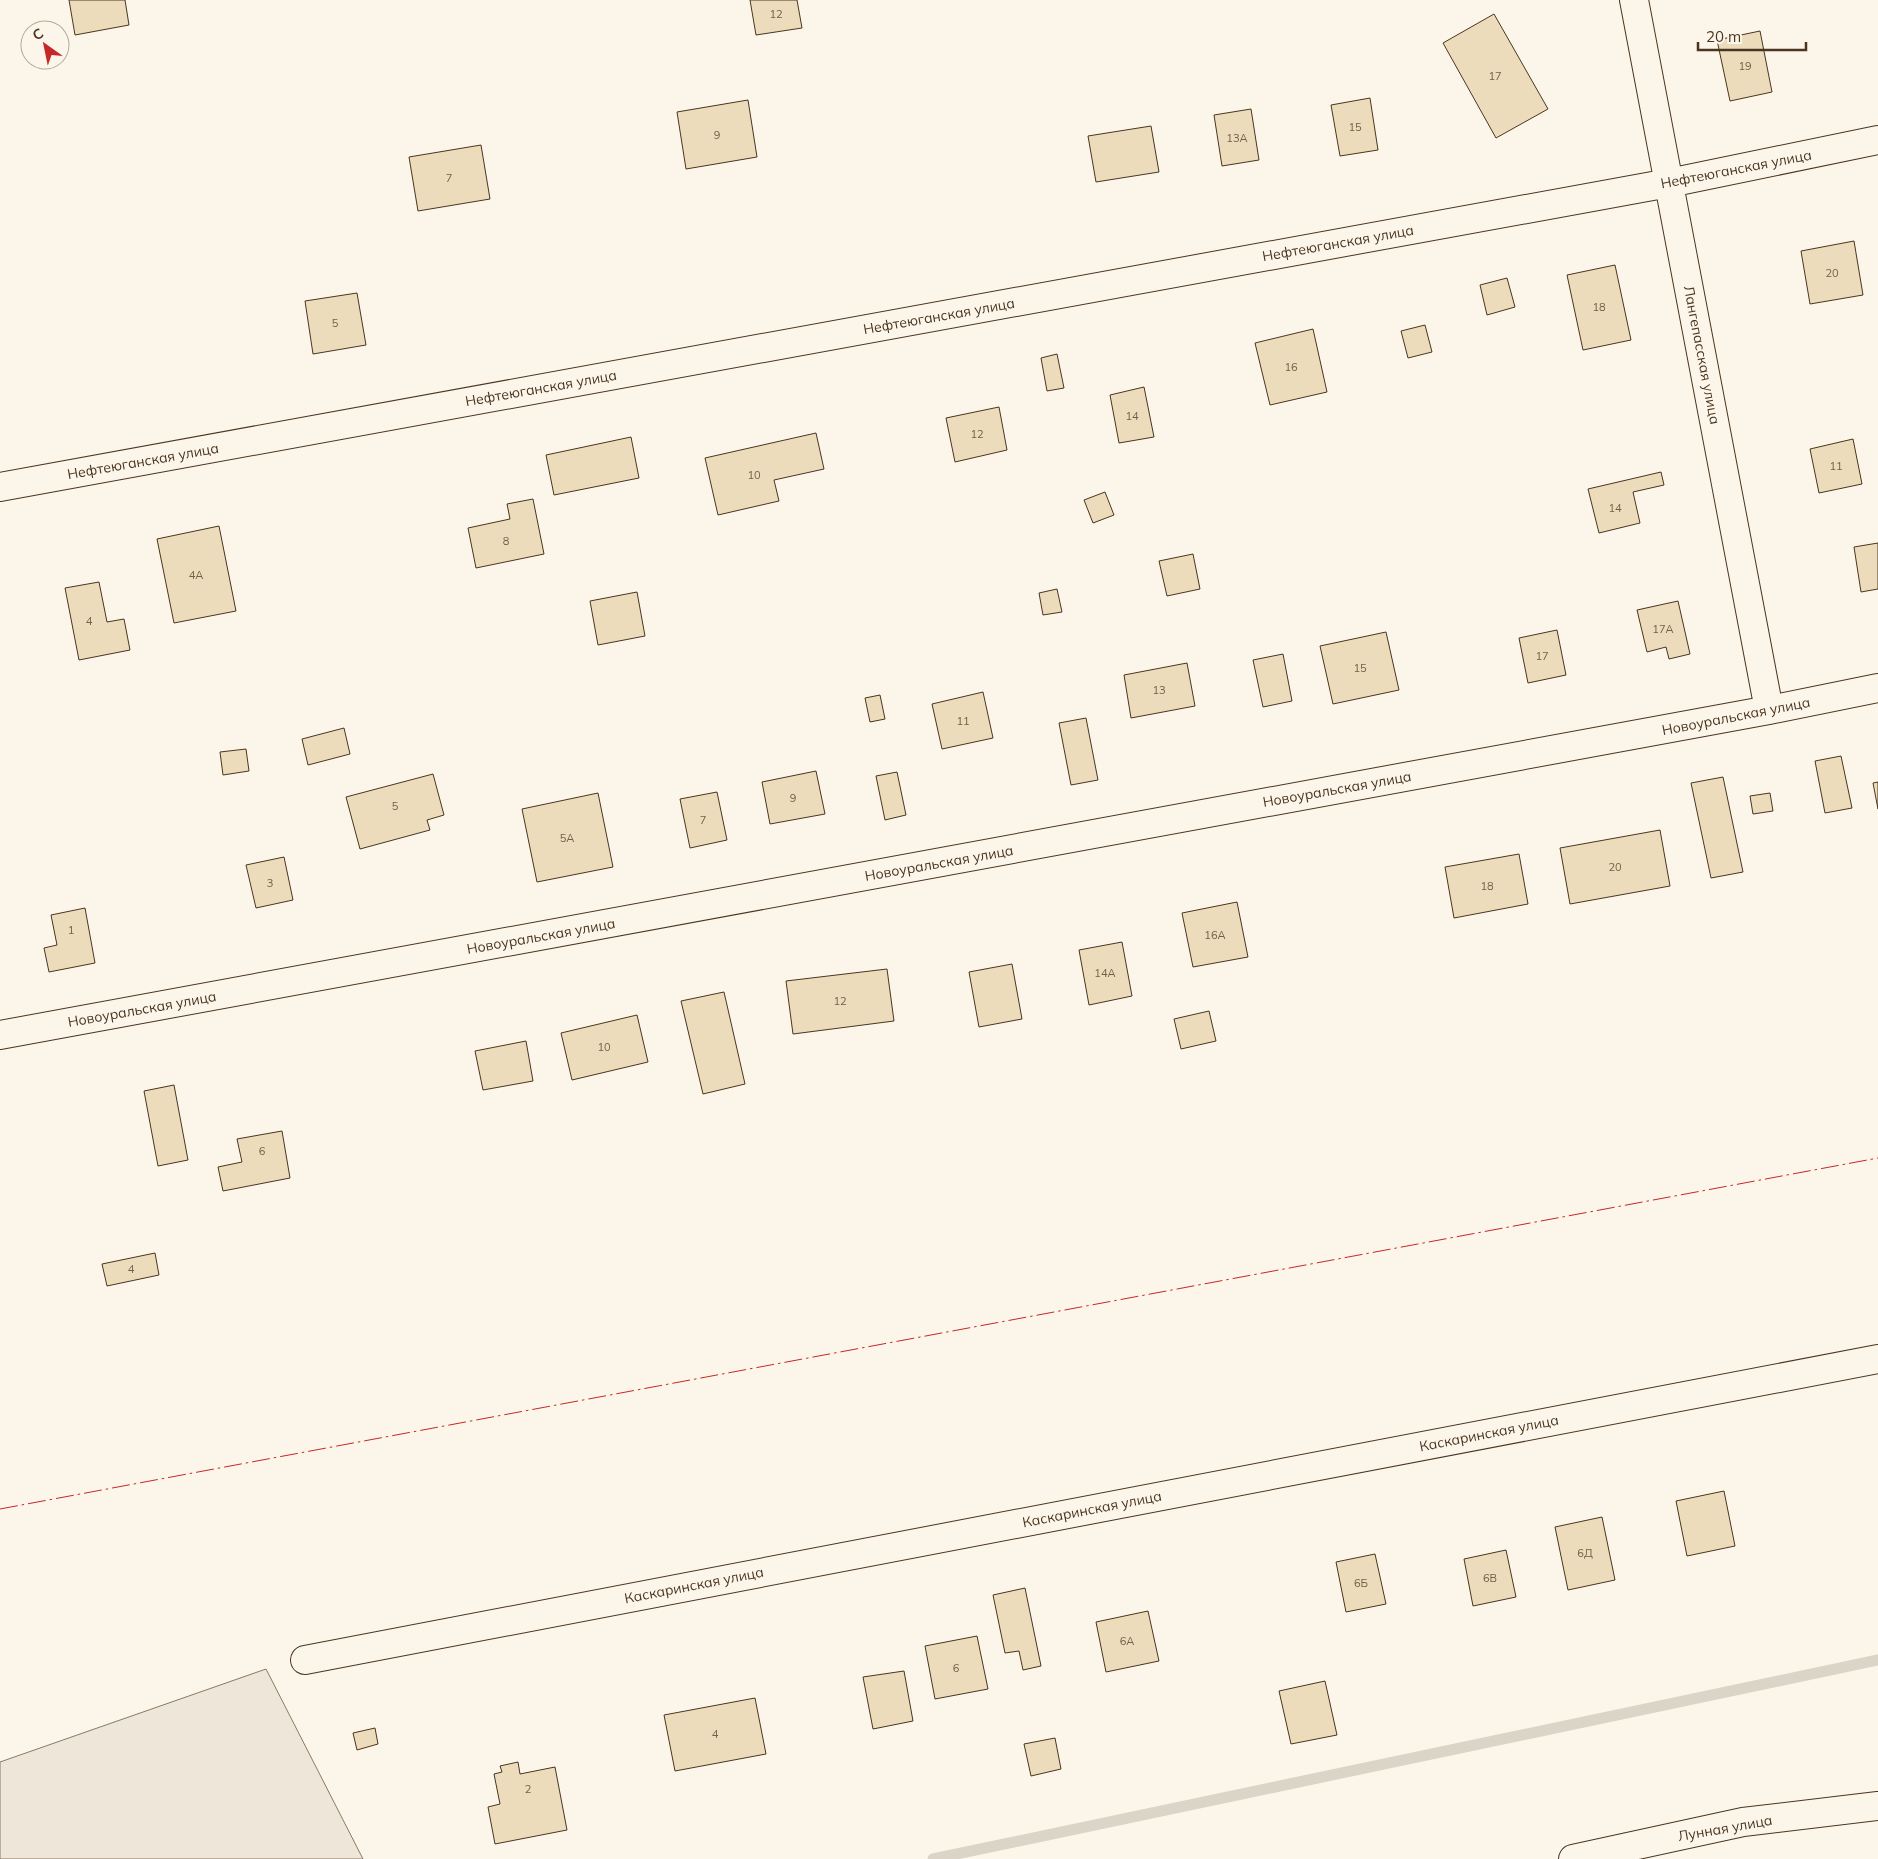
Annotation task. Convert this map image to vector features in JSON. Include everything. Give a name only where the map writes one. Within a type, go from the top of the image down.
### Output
[{"type":"street","name":"Лангепасская улица","points":[[1634,0],[1770,710]]},
{"type":"street","name":"Нефтеюганская улица","points":[[0,487],[1669,182],[1878,140]]},
{"type":"street","name":"Новоуральская улица","points":[[0,1035],[1770,710],[1878,688]]},
{"type":"street","name":"Каскаринская улица","points":[[305,1660],[1878,1359]]},
{"type":"street","name":"Лунная улица","points":[[1573,1859],[1743,1822],[1878,1806]]},
{"type":"shaded area","points":[[266,1669],[363,1859],[0,1859],[0,1762]]},
{"type":"building","points":[[69,0],[125,0],[129,25],[75,35]]},
{"type":"building","points":[[750,0],[797,0],[802,28],[756,35]]},
{"type":"building","points":[[1494,14],[1548,109],[1496,138],[1443,43]]},
{"type":"building","points":[[1760,31],[1772,92],[1730,101],[1717,40]]},
{"type":"building","points":[[1370,98],[1378,150],[1340,156],[1331,105]]},
{"type":"building","points":[[748,100],[757,157],[686,169],[677,112]]},
{"type":"building","points":[[1251,109],[1259,160],[1222,166],[1214,115]]},
{"type":"building","points":[[1151,126],[1159,172],[1096,182],[1088,136]]},
{"type":"building","points":[[481,145],[490,199],[418,211],[409,157]]},
{"type":"building","points":[[1854,241],[1863,295],[1810,304],[1801,251]]},
{"type":"building","points":[[1615,265],[1631,340],[1583,350],[1567,275]]},
{"type":"building","points":[[1507,278],[1515,307],[1487,315],[1480,285]]},
{"type":"building","points":[[357,293],[366,345],[313,354],[305,301]]},
{"type":"building","points":[[1425,325],[1432,352],[1408,358],[1401,331]]},
{"type":"building","points":[[1313,329],[1327,392],[1270,405],[1255,343]]},
{"type":"building","points":[[1057,354],[1064,388],[1047,391],[1041,358]]},
{"type":"building","points":[[1144,387],[1154,437],[1119,443],[1110,395]]},
{"type":"building","points":[[999,407],[1007,450],[955,462],[946,418]]},
{"type":"building","points":[[816,433],[824,469],[774,480],[779,501],[718,515],[705,458]]},
{"type":"building","points":[[631,437],[639,478],[554,495],[546,455]]},
{"type":"building","points":[[1853,439],[1862,484],[1819,493],[1810,449]]},
{"type":"building","points":[[1661,472],[1664,485],[1633,492],[1640,523],[1599,533],[1588,489]]},
{"type":"building","points":[[1105,492],[1114,515],[1093,523],[1084,500]]},
{"type":"building","points":[[533,499],[544,554],[476,568],[468,528],[510,519],[507,504]]},
{"type":"building","points":[[219,526],[236,611],[174,623],[157,539]]},
{"type":"building","points":[[1878,543],[1878,589],[1861,592],[1854,547]]},
{"type":"building","points":[[1193,554],[1200,589],[1167,596],[1159,561]]},
{"type":"building","points":[[99,582],[107,622],[124,619],[130,650],[79,660],[65,588]]},
{"type":"building","points":[[1057,589],[1062,612],[1043,615],[1039,593]]},
{"type":"building","points":[[637,592],[645,636],[598,645],[590,601]]},
{"type":"building","points":[[1678,601],[1690,654],[1669,659],[1666,647],[1647,652],[1637,610]]},
{"type":"building","points":[[1557,630],[1566,675],[1528,683],[1519,638]]},
{"type":"building","points":[[1386,632],[1399,690],[1333,704],[1320,646]]},
{"type":"building","points":[[1283,654],[1292,701],[1263,707],[1253,660]]},
{"type":"building","points":[[1187,663],[1195,706],[1131,718],[1124,675]]},
{"type":"building","points":[[983,692],[993,738],[942,749],[932,704]]},
{"type":"building","points":[[880,695],[885,719],[870,722],[865,698]]},
{"type":"building","points":[[1086,718],[1098,780],[1071,785],[1059,723]]},
{"type":"building","points":[[344,728],[350,754],[308,765],[302,739]]},
{"type":"building","points":[[246,749],[249,771],[223,775],[220,752]]},
{"type":"building","points":[[1841,756],[1852,808],[1825,813],[1815,761]]},
{"type":"building","points":[[816,771],[825,814],[770,824],[762,782]]},
{"type":"building","points":[[897,772],[906,815],[885,820],[876,776]]},
{"type":"building","points":[[433,774],[444,815],[427,820],[430,830],[360,849],[346,797]]},
{"type":"building","points":[[1723,777],[1743,872],[1711,878],[1691,783]]},
{"type":"building","points":[[1878,782],[1878,809],[1873,783]]},
{"type":"building","points":[[717,792],[727,840],[690,848],[680,799]]},
{"type":"building","points":[[598,793],[613,867],[537,882],[522,809]]},
{"type":"building","points":[[1770,793],[1773,811],[1753,814],[1750,796]]},
{"type":"building","points":[[1660,830],[1670,886],[1570,904],[1560,848]]},
{"type":"building","points":[[1519,854],[1528,904],[1454,918],[1445,867]]},
{"type":"building","points":[[284,857],[293,900],[256,908],[246,865]]},
{"type":"building","points":[[1237,902],[1248,957],[1193,967],[1182,913]]},
{"type":"building","points":[[85,908],[95,963],[49,972],[44,948],[57,945],[51,915]]},
{"type":"building","points":[[1122,942],[1132,996],[1089,1005],[1079,950]]},
{"type":"building","points":[[1012,964],[1022,1019],[979,1027],[969,972]]},
{"type":"building","points":[[887,969],[894,1021],[793,1034],[786,981]]},
{"type":"building","points":[[724,992],[745,1084],[703,1094],[681,1001]]},
{"type":"building","points":[[1209,1011],[1216,1041],[1181,1049],[1174,1019]]},
{"type":"building","points":[[637,1015],[648,1062],[572,1080],[561,1033]]},
{"type":"building","points":[[526,1041],[533,1081],[483,1090],[475,1051]]},
{"type":"building","points":[[174,1085],[188,1160],[158,1166],[144,1091]]},
{"type":"building","points":[[282,1131],[290,1178],[223,1191],[218,1167],[242,1162],[237,1139]]},
{"type":"building","points":[[155,1253],[159,1275],[107,1286],[102,1264]]},
{"type":"building","points":[[1724,1491],[1735,1546],[1687,1556],[1676,1501]]},
{"type":"building","points":[[1602,1517],[1615,1580],[1568,1590],[1555,1527]]},
{"type":"building","points":[[1506,1550],[1516,1597],[1473,1606],[1464,1559]]},
{"type":"building","points":[[1375,1554],[1386,1604],[1346,1612],[1336,1562]]},
{"type":"building","points":[[1025,1588],[1041,1666],[1023,1670],[1019,1651],[1005,1653],[993,1595]]},
{"type":"building","points":[[1148,1611],[1159,1661],[1106,1672],[1096,1622]]},
{"type":"building","points":[[977,1636],[988,1689],[935,1699],[925,1646]]},
{"type":"building","points":[[904,1671],[913,1721],[873,1729],[863,1677]]},
{"type":"building","points":[[1325,1681],[1337,1735],[1291,1744],[1279,1691]]},
{"type":"building","points":[[755,1698],[766,1754],[675,1771],[664,1715]]},
{"type":"building","points":[[375,1728],[378,1744],[357,1750],[353,1733]]},
{"type":"building","points":[[1055,1738],[1061,1769],[1031,1776],[1024,1744]]},
{"type":"building","points":[[518,1762],[520,1774],[555,1767],[567,1830],[495,1844],[488,1807],[500,1804],[494,1774],[502,1772],[500,1766]]},
{"type":"waterway","points":[[933,1859],[1878,1660]]},
{"type":"power","points":[[0,1509],[1878,1158]]}]
